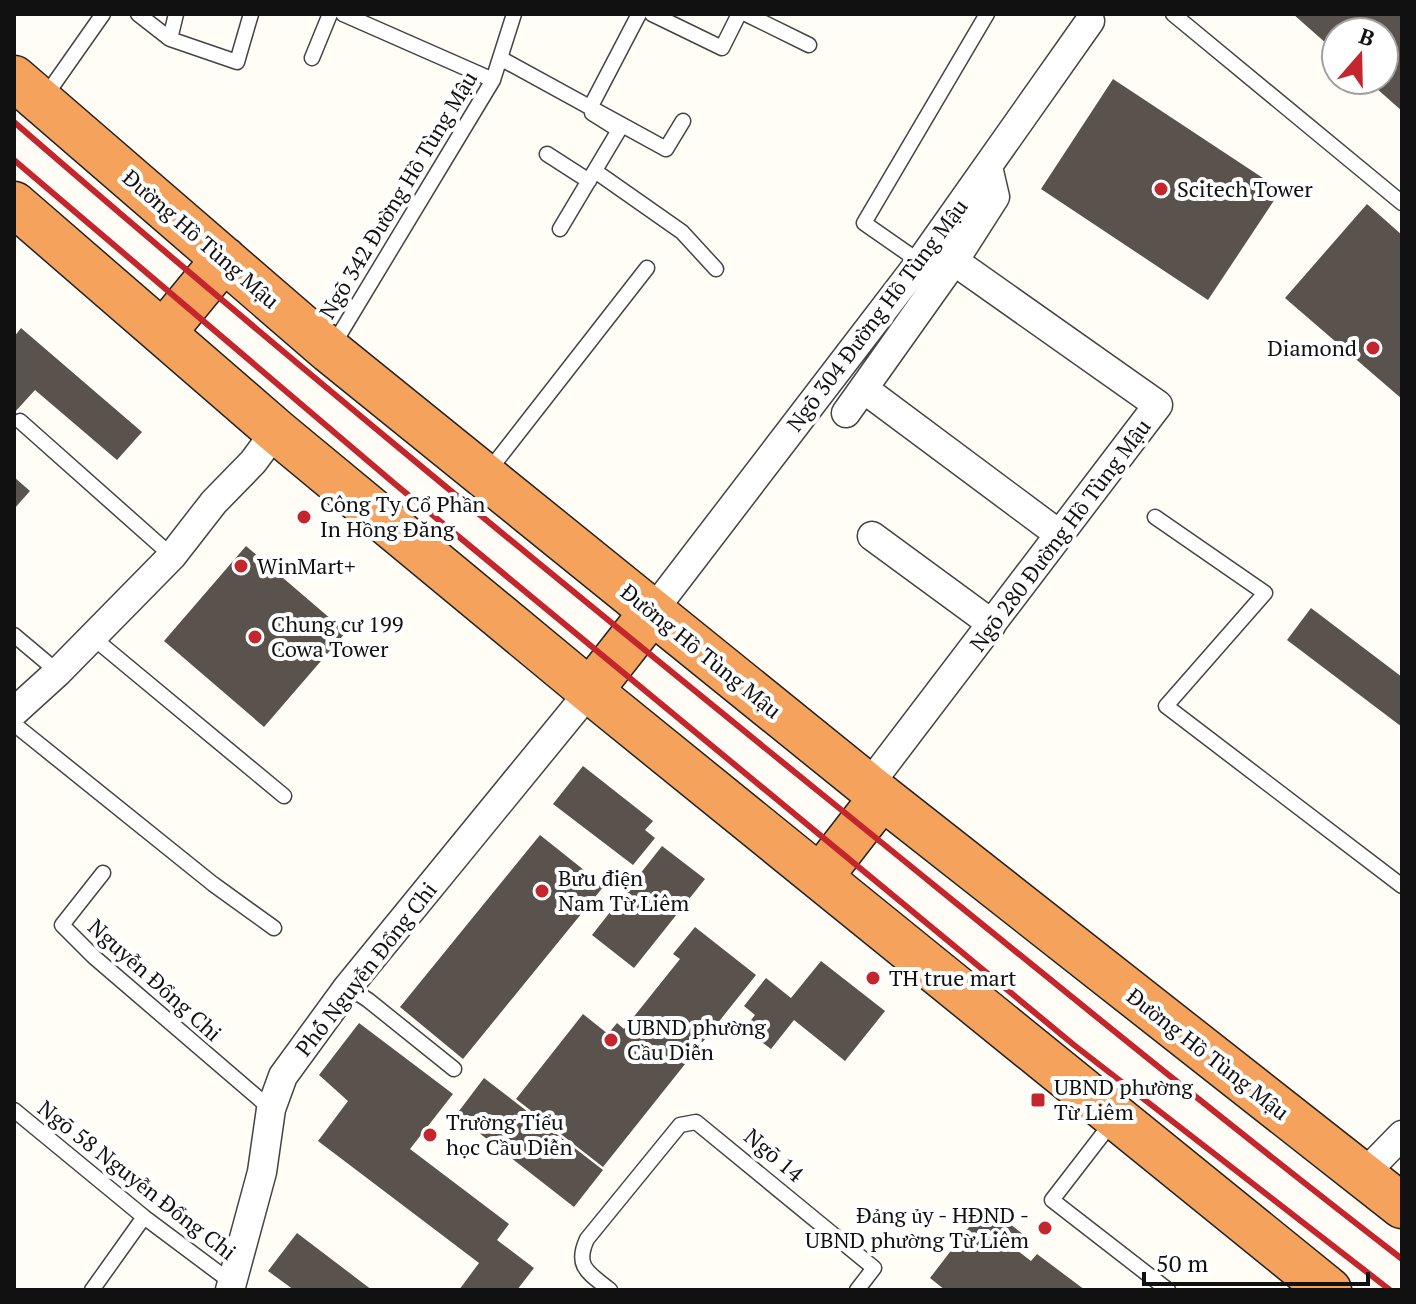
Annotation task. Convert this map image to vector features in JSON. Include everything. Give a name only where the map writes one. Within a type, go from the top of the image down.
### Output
[{"type":"highway","name":"Đường Hồ Tùng Mậu","points":[[28,90],[330,351],[875,792],[1402,1206]]},
{"type":"highway","points":[[14,204],[276,431],[590,691],[1329,1290]]},
{"type":"highway","points":[[163,333],[224,259]]},
{"type":"highway","points":[[590,691],[652,612]]},
{"type":"highway","points":[[820,877],[875,792]]},
{"type":"street","name":"Ngõ 304 Đường Hồ Tùng Mậu","points":[[652,612],[833,403],[920,262],[1093,18]]},
{"type":"street","points":[[833,403],[864,389],[954,261],[995,197],[988,167]]},
{"type":"street","name":"Ngõ 280 Đường Hồ Tùng Mậu","points":[[875,792],[992,624],[1158,405],[954,261]]},
{"type":"street","points":[[864,389],[1060,535]]},
{"type":"street","points":[[14,712],[58,672],[172,556],[276,431]]},
{"type":"street","points":[[872,536],[992,624]]},
{"type":"street","name":"Phố Nguyễn Đổng Chi","points":[[235,1288],[262,1172],[271,1109],[283,1076],[348,987],[590,691]]},
{"type":"street","points":[[1363,1175],[1402,1135]]},
{"type":"lane","points":[[28,90],[103,14]]},
{"type":"lane","points":[[138,14],[170,39],[237,62],[251,14]]},
{"type":"lane","points":[[170,39],[176,14]]},
{"type":"lane","points":[[312,58],[330,14]]},
{"type":"lane","points":[[343,14],[493,80]]},
{"type":"lane","name":"Ngõ 342 Đường Hồ Tùng Mậu","points":[[330,351],[493,80],[514,14]]},
{"type":"lane","points":[[560,229],[619,130],[592,113],[591,106],[639,14]]},
{"type":"lane","points":[[652,14],[722,48],[739,14]]},
{"type":"lane","points":[[746,14],[809,45]]},
{"type":"lane","points":[[920,262],[864,223],[987,14]]},
{"type":"lane","points":[[1173,14],[1402,203]]},
{"type":"lane","points":[[500,58],[666,149],[683,121]]},
{"type":"lane","points":[[547,154],[592,176],[682,232],[716,269]]},
{"type":"lane","points":[[485,476],[647,268]]},
{"type":"lane","points":[[20,421],[172,556]]},
{"type":"lane","points":[[1155,517],[1265,593],[1166,706],[1402,886]]},
{"type":"lane","points":[[14,635],[58,672]]},
{"type":"lane","points":[[91,636],[284,796]]},
{"type":"lane","points":[[14,724],[201,874],[274,928]]},
{"type":"lane","name":"Nguyễn Đổng Chi","points":[[103,873],[62,925],[94,957],[271,1109]]},
{"type":"lane","points":[[348,987],[454,1069]]},
{"type":"lane","name":"Ngõ 58 Nguyễn Đổng Chi","points":[[14,1110],[235,1288]]},
{"type":"lane","points":[[1116,1117],[1052,1200],[1168,1290]]},
{"type":"lane","name":"Ngõ 14","points":[[610,1290],[585,1270],[581,1260],[587,1239],[680,1125],[696,1122],[704,1125],[874,1268],[857,1290]]},
{"type":"lane","points":[[92,1290],[144,1217]]},
{"type":"building","points":[[1293,14],[1402,14],[1402,111],[1385,96],[1400,96],[1400,16],[1320,16],[1320,38]]},
{"type":"building","name":"Scitech Tower","points":[[1113,79],[1281,190],[1208,300],[1041,189]]},
{"type":"building","name":"Diamond","points":[[1367,204],[1402,235],[1402,399],[1285,298]]},
{"type":"building","points":[[21,328],[142,432],[117,460],[35,390],[14,413],[14,337]]},
{"type":"building","points":[[14,477],[30,491],[14,509]]},
{"type":"building","name":"Chung cư 199 Cowa Tower","points":[[246,546],[346,632],[264,727],[164,641]]},
{"type":"building","points":[[1311,608],[1402,677],[1402,727],[1287,640]]},
{"type":"building","points":[[583,766],[653,821],[645,830],[655,838],[633,865],[553,804]]},
{"type":"building","points":[[540,835],[604,886],[463,1059],[400,1007]]},
{"type":"building","points":[[662,846],[705,879],[634,968],[592,935]]},
{"type":"building","points":[[695,927],[756,975],[603,1167],[516,1099],[583,1014],[608,1034],[617,1023],[624,1029],[680,959],[673,954]]},
{"type":"building","points":[[821,961],[885,1011],[845,1061],[794,1020],[771,1049],[744,1029],[755,1015],[744,1006],[766,978],[791,998]]},
{"type":"building","points":[[359,1023],[453,1094],[410,1149],[509,1224],[497,1240],[534,1268],[517,1290],[459,1290],[479,1263],[318,1141],[348,1101],[319,1075]]},
{"type":"building","points":[[484,1078],[603,1170],[574,1207],[456,1115]]},
{"type":"building","points":[[986,1205],[1024,1235],[1014,1248],[1031,1261],[1037,1254],[1085,1290],[945,1290],[930,1278]]},
{"type":"building","points":[[297,1233],[372,1290],[294,1290],[268,1271]]},
{"type":"railway","points":[[14,122],[313,376],[615,626],[1109,1027],[1402,1259]]},
{"type":"railway","points":[[14,160],[395,484],[1074,1045],[1390,1290]]},
{"type":"place","name":"Scitech Tower","points":[[1161,189]]},
{"type":"place","name":"Diamond","points":[[1373,348]]},
{"type":"place","name":"Công Ty Cổ Phần In Hồng Đăng","points":[[304,517]]},
{"type":"place","name":"WinMart+","points":[[241,566]]},
{"type":"place","name":"Chung cư 199 Cowa Tower","points":[[255,637]]},
{"type":"place","name":"Bưu điện Nam Từ Liêm","points":[[542,891]]},
{"type":"place","name":"TH true mart","points":[[873,978]]},
{"type":"place","name":"UBND phường Cầu Diễn","points":[[611,1040]]},
{"type":"place","name":"UBND phường Từ Liêm","points":[[1038,1100]]},
{"type":"place","name":"Trường Tiểu học Cầu Diễn","points":[[430,1135]]},
{"type":"place","name":"Đảng ủy - HĐND - UBND phường Từ Liêm","points":[[1045,1228]]}]
